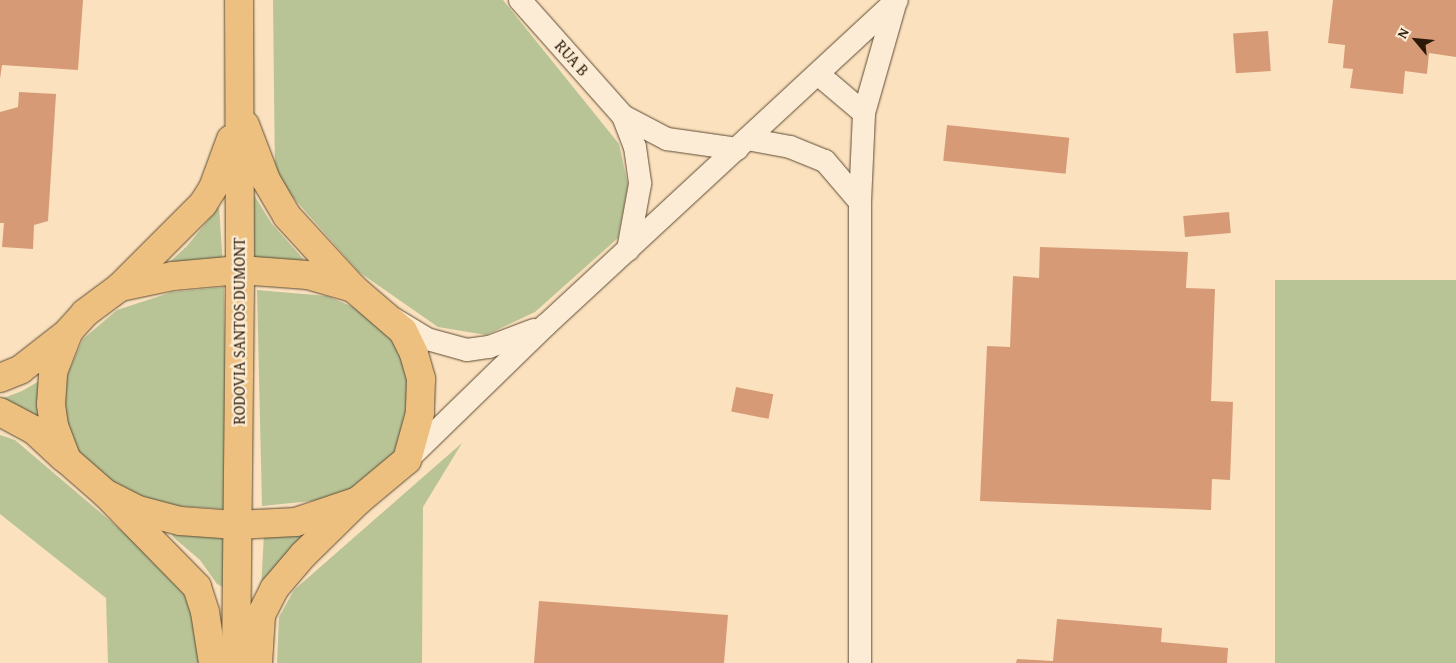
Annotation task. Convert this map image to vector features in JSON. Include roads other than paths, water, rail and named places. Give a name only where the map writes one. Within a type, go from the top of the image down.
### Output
[{"type":"main road","name":"RODOVIA SANTOS DUMONT","points":[[236,663],[240,270],[238,0]]},
{"type":"main road","points":[[0,378],[20,370],[69,332],[85,313],[120,286],[203,204],[221,169],[238,106]]},
{"type":"main road","points":[[238,106],[274,197],[287,216],[353,288],[387,315],[403,332],[414,354],[421,379],[420,414],[407,460],[358,501],[299,560],[274,589],[261,615],[258,663]]},
{"type":"main road","points":[[120,286],[174,276],[240,270],[308,275],[353,288]]},
{"type":"main road","points":[[67,460],[54,426],[50,404],[53,372],[69,332]]},
{"type":"main road","points":[[0,412],[34,430],[106,494],[197,587],[205,612],[213,663]]},
{"type":"main road","points":[[106,494],[138,510],[180,521],[236,525],[296,522],[358,501]]},
{"type":"street","name":"RUA B","points":[[520,0],[623,116]]},
{"type":"street","points":[[407,460],[546,325],[896,0]]},
{"type":"street","points":[[860,663],[860,202],[864,113],[896,0]]},
{"type":"street","points":[[818,74],[864,113]]},
{"type":"street","points":[[623,116],[667,139],[790,148],[825,161],[860,202]]},
{"type":"street","points":[[623,116],[635,147],[640,184],[628,250]]},
{"type":"street","points":[[387,315],[427,339],[467,350],[496,345],[546,325]]}]
